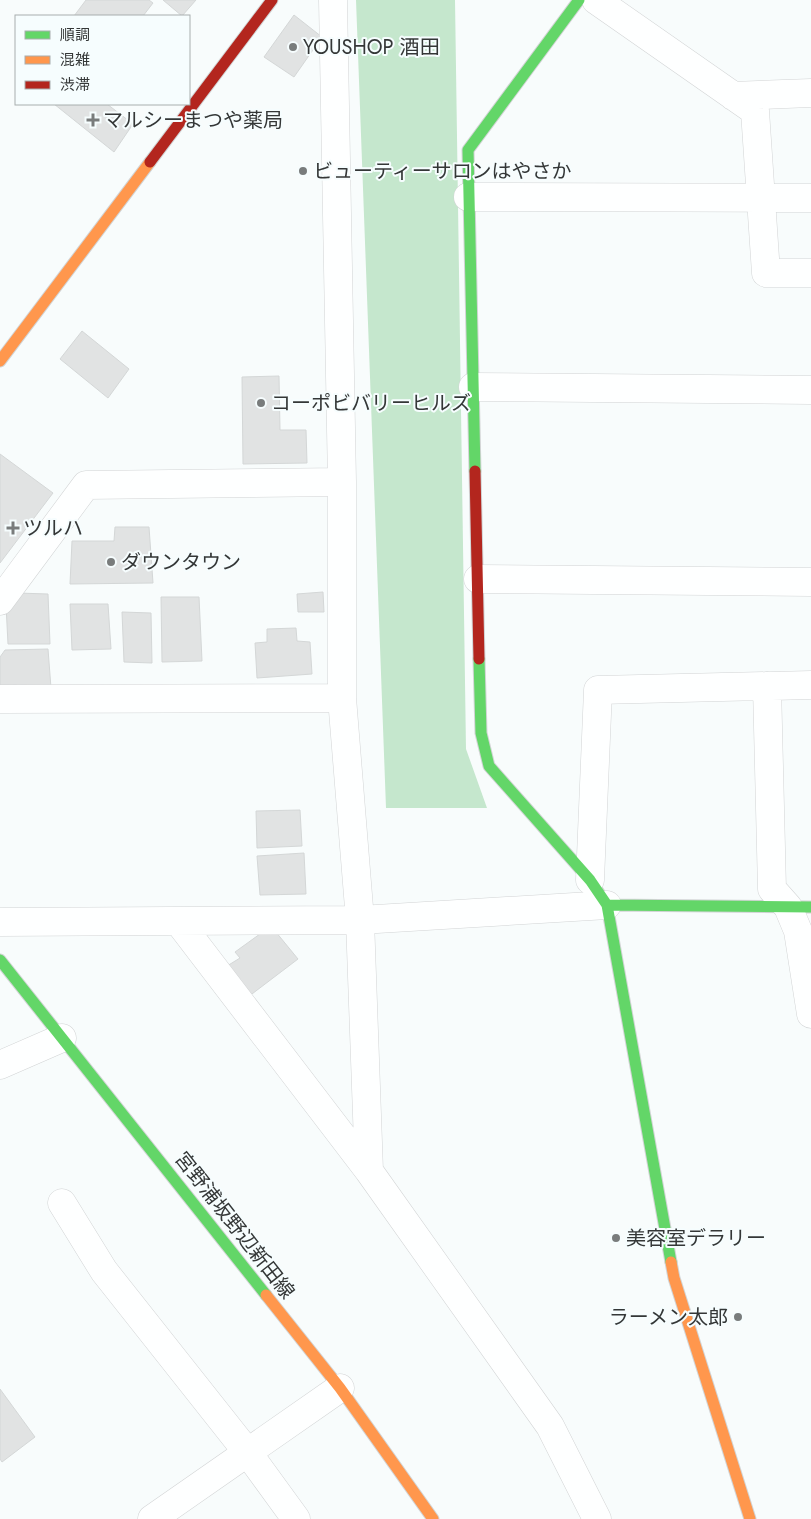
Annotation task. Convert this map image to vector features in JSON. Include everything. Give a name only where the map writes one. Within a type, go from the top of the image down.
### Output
[{"type":"street","points":[[0,361],[272,0]]},
{"type":"street","points":[[333,0],[342,482],[342,698],[360,920],[369,1171]]},
{"type":"street","points":[[579,0],[468,150],[481,733],[489,766],[590,880],[607,905],[674,1278],[750,1519]]},
{"type":"street","points":[[596,0],[755,111],[766,273],[811,273]]},
{"type":"street","points":[[733,96],[811,93]]},
{"type":"street","points":[[468,197],[811,198]]},
{"type":"street","points":[[473,387],[811,390]]},
{"type":"street","points":[[0,601],[86,485],[342,482]]},
{"type":"street","points":[[478,578],[811,582]]},
{"type":"street","points":[[590,880],[598,690],[811,685]]},
{"type":"street","points":[[768,686],[772,889],[799,907]]},
{"type":"street","points":[[0,699],[342,698]]},
{"type":"street","points":[[0,922],[360,920],[607,905],[799,907]]},
{"type":"street","points":[[799,907],[798,931],[811,1014]]},
{"type":"street","points":[[178,921],[369,1171],[550,1426],[596,1519]]},
{"type":"street","name":"宮野浦坂野辺新田線","points":[[0,960],[340,1388],[433,1519]]},
{"type":"street","points":[[0,1065],[62,1038]]},
{"type":"street","points":[[62,1203],[104,1270],[248,1453],[296,1519]]},
{"type":"street","points":[[152,1519],[340,1388]]},
{"type":"green space","points":[[356,0],[455,0],[466,749],[487,808],[386,808]]},
{"type":"building","points":[[86,0],[149,0],[153,3],[144,15],[75,15]]},
{"type":"building","points":[[163,0],[196,0],[181,15]]},
{"type":"building","name":"YOUSHOP 酒田","points":[[294,15],[322,37],[294,77],[264,57]]},
{"type":"building","points":[[55,105],[108,105],[133,124],[114,152]]},
{"type":"building","points":[[82,331],[129,369],[108,398],[60,359]]},
{"type":"building","name":"コーポビバリーヒルズ","points":[[279,376],[280,430],[306,430],[307,463],[243,464],[242,377]]},
{"type":"building","name":"ツルハ","points":[[0,454],[53,493],[0,563]]},
{"type":"building","name":"ダウンタウン","points":[[115,527],[149,527],[153,583],[70,584],[72,541],[114,541]]},
{"type":"building","points":[[323,592],[324,612],[298,612],[297,594]]},
{"type":"building","points":[[17,593],[48,594],[50,644],[8,644],[6,605]]},
{"type":"building","points":[[161,597],[199,597],[202,661],[162,662]]},
{"type":"building","points":[[70,604],[108,604],[111,649],[72,650]]},
{"type":"building","points":[[122,612],[151,613],[152,663],[124,662]]},
{"type":"building","points":[[296,628],[297,641],[310,642],[312,674],[257,678],[255,643],[267,642],[267,629]]},
{"type":"building","points":[[48,649],[51,688],[0,690],[0,657],[5,650]]},
{"type":"building","points":[[300,810],[302,846],[257,848],[256,811]]},
{"type":"building","points":[[304,853],[306,894],[260,895],[257,856]]},
{"type":"building","points":[[271,926],[298,959],[248,997],[227,966],[240,958],[235,952]]},
{"type":"building","points":[[0,1389],[35,1437],[2,1462],[0,1459]]},
{"type":"traffic: fast","points":[[475,471],[468,150],[579,0]]},
{"type":"traffic: fast","points":[[479,659],[481,733],[489,766],[590,880],[607,905],[671,1262]]},
{"type":"traffic: fast","points":[[607,905],[811,907]]},
{"type":"traffic: fast","points":[[0,960],[266,1295]]},
{"type":"traffic: slow","points":[[0,361],[150,162]]},
{"type":"traffic: slow","points":[[671,1262],[674,1278],[750,1519]]},
{"type":"traffic: slow","points":[[266,1295],[340,1388],[433,1519]]},
{"type":"traffic: jam","points":[[150,162],[272,0]]},
{"type":"traffic: jam","points":[[475,471],[479,659]]},
{"type":"place","name":"YOUSHOP 酒田","points":[[293,47]]},
{"type":"place","name":"マルシーまつや薬局","points":[[93,120]]},
{"type":"place","name":"ビューティーサロンはやさか","points":[[303,171]]},
{"type":"place","name":"コーポビバリーヒルズ","points":[[261,403]]},
{"type":"place","name":"ツルハ","points":[[13,528]]},
{"type":"place","name":"ダウンタウン","points":[[111,562]]},
{"type":"place","name":"美容室デラリー","points":[[616,1238]]},
{"type":"place","name":"ラーメン太郎","points":[[738,1317]]}]
